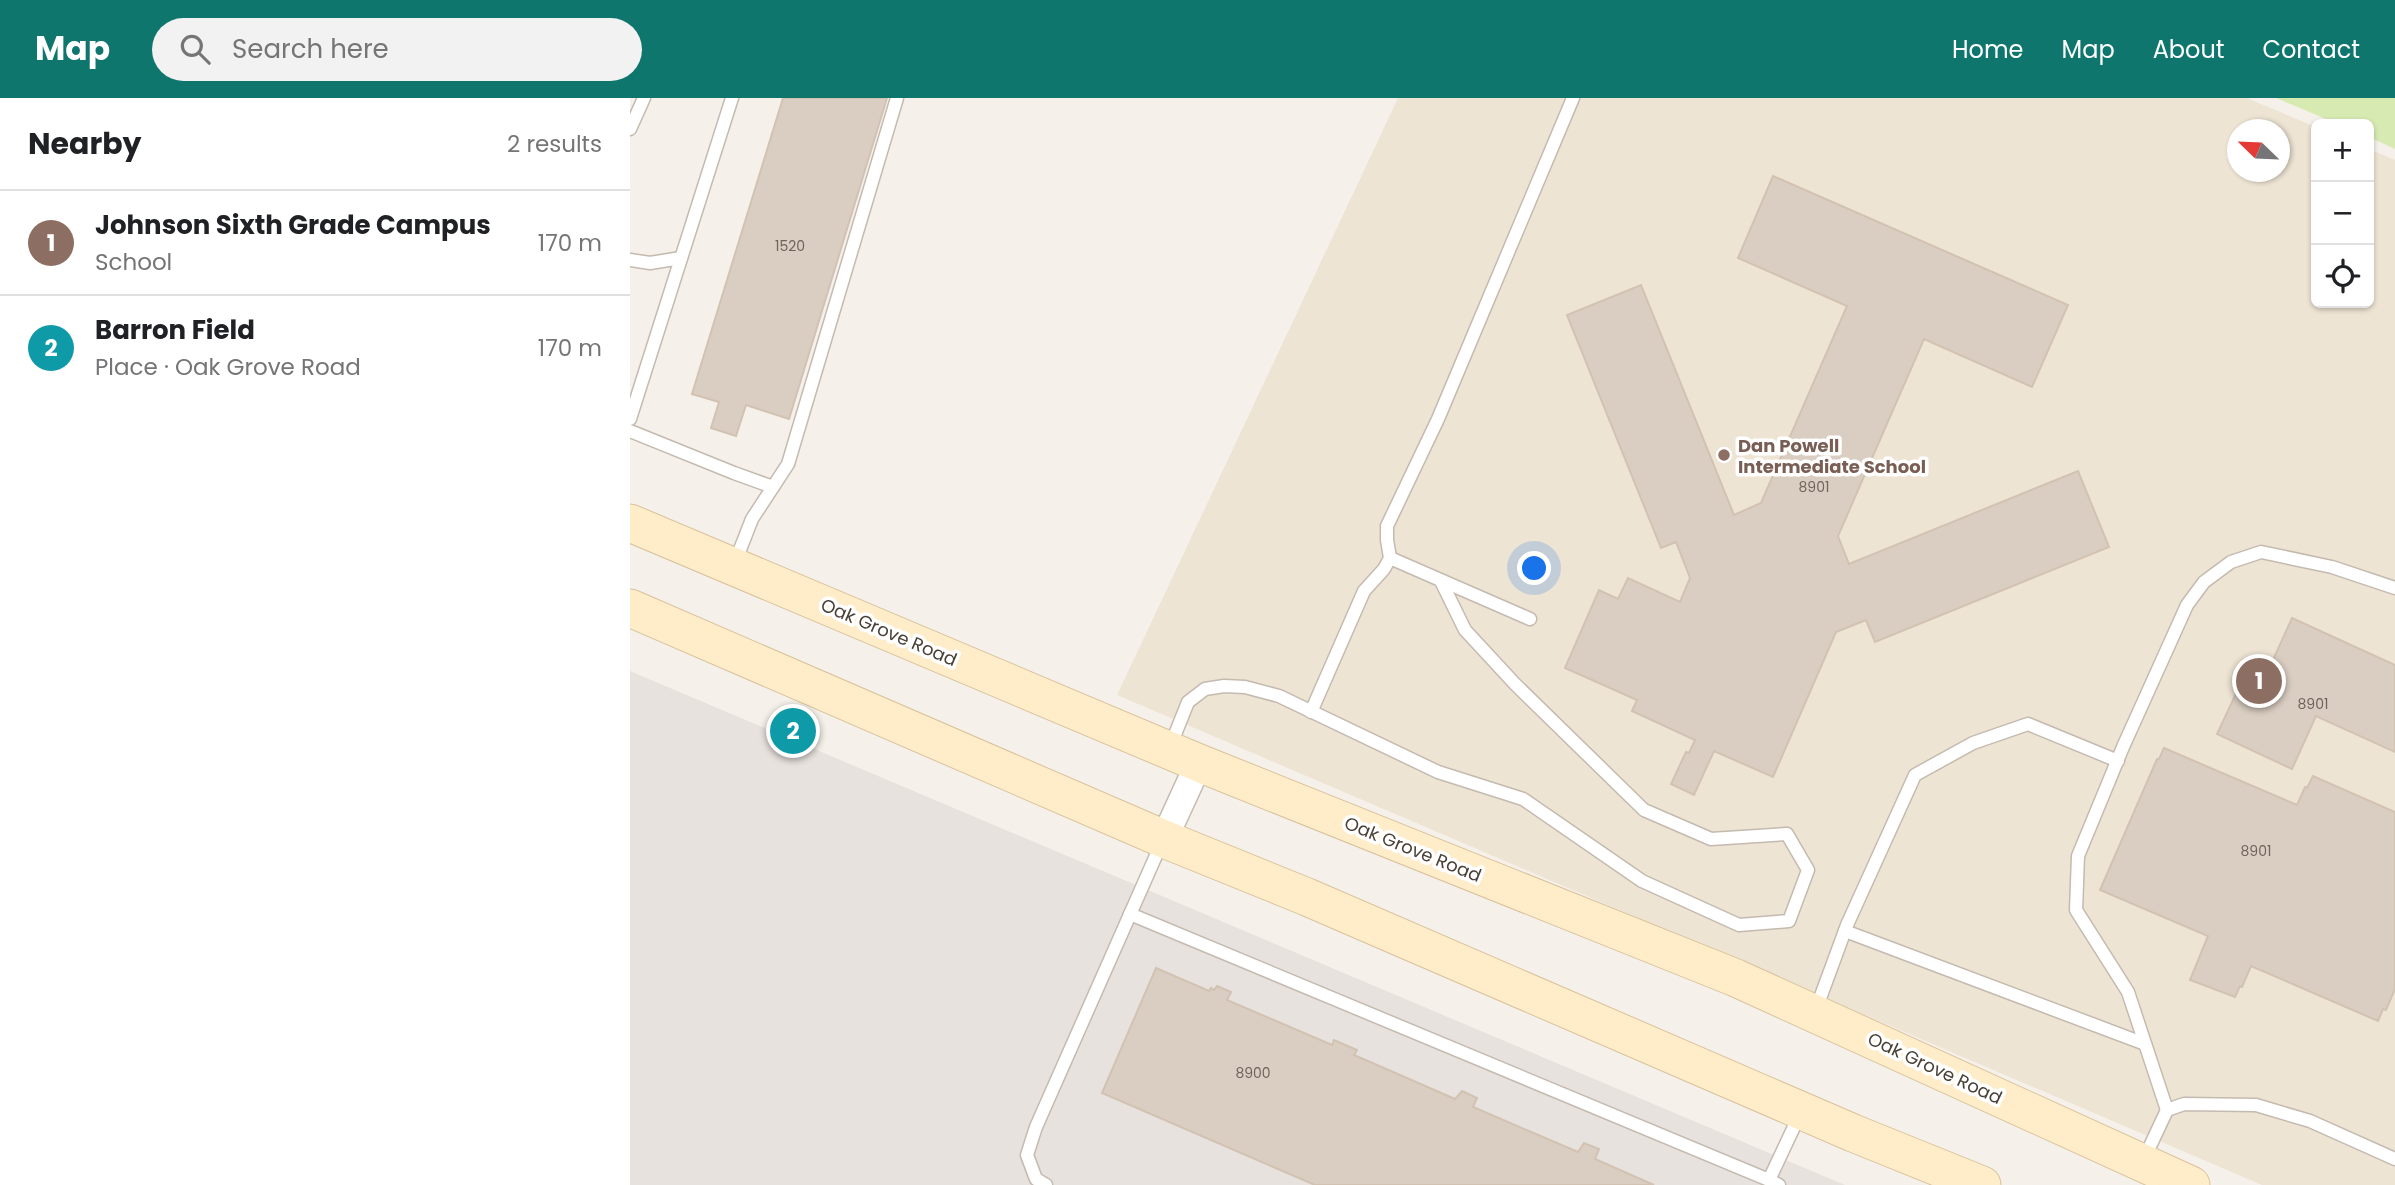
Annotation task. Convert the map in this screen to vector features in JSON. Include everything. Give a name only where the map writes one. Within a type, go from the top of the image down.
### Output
[{"type":"street","name":"Oak Grove Road","points":[[630,523],[1184,757],[1736,978],[2191,1185]]},
{"type":"street","points":[[630,608],[1164,839],[1307,897],[1802,1111],[1982,1185]]},
{"type":"street","points":[[1164,839],[1184,757]]},
{"type":"lane","points":[[630,129],[644,98]]},
{"type":"lane","points":[[630,419],[732,98]]},
{"type":"lane","points":[[733,566],[752,520],[788,464],[897,98]]},
{"type":"lane","points":[[1311,712],[1364,591],[1390,558],[1387,526],[1438,419],[1573,98]]},
{"type":"lane","points":[[630,260],[650,263],[681,258]]},
{"type":"lane","points":[[630,374],[643,379]]},
{"type":"lane","points":[[630,431],[734,473],[774,486]]},
{"type":"lane","points":[[2168,1110],[2128,992],[2076,910],[2078,856],[2118,761],[2187,605],[2204,582],[2231,562],[2261,552],[2332,567],[2395,588]]},
{"type":"lane","points":[[1390,558],[1531,619]]},
{"type":"lane","points":[[1184,757],[1188,702],[1205,690],[1224,685],[1245,687],[1279,696],[1438,772],[1523,799],[1642,881],[1739,925],[1789,921],[1808,870],[1787,834],[1711,839],[1644,810],[1515,684],[1465,629],[1441,581]]},
{"type":"lane","points":[[1815,1014],[1845,931],[1915,775],[1973,743],[2028,723],[2118,761]]},
{"type":"lane","points":[[1046,1185],[1036,1179],[1027,1155],[1066,1057],[1164,839]]},
{"type":"lane","points":[[1130,915],[1774,1183],[1802,1111]]},
{"type":"lane","points":[[1845,931],[2145,1044]]},
{"type":"lane","points":[[2142,1163],[2168,1110],[2184,1104],[2256,1105],[2310,1121],[2395,1159]]},
{"type":"shaded area","name":"Dan Powell Intermediate School","points":[[1398,98],[2247,98],[2311,125],[2311,308],[2374,308],[2374,151],[2395,160],[2395,1185],[2262,1185],[1117,695]]},
{"type":"shaded area","points":[[630,671],[1845,1185],[630,1185]]},
{"type":"green space","points":[[2276,98],[2395,98],[2395,149],[2374,139],[2374,119],[2326,119]]},
{"type":"building","points":[[783,98],[887,98],[789,419],[746,405],[736,436],[711,428],[719,402],[692,394]]},
{"type":"building","points":[[1773,176],[2068,305],[2032,387],[1924,339],[1838,536],[1849,564],[2078,471],[2109,547],[1875,642],[1866,620],[1836,632],[1773,777],[1714,751],[1694,795],[1671,784],[1686,752],[1689,753],[1695,740],[1632,711],[1637,700],[1565,668],[1599,590],[1618,599],[1628,578],[1680,602],[1690,578],[1676,542],[1661,548],[1567,315],[1641,285],[1734,515],[1761,503],[1847,306],[1738,258]]},
{"type":"building","points":[[2292,618],[2395,665],[2395,752],[2316,716],[2292,769],[2217,734],[2240,685],[2258,693]]},
{"type":"building","points":[[2164,748],[2297,805],[2313,776],[2395,812],[2395,989],[2378,1021],[2251,966],[2235,997],[2190,980],[2208,936],[2100,890]]},
{"type":"building","points":[[1156,968],[1209,991],[1217,986],[1231,992],[1227,1000],[1332,1045],[1334,1040],[1357,1050],[1354,1055],[1455,1099],[1462,1091],[1477,1098],[1473,1107],[1578,1152],[1584,1143],[1599,1149],[1595,1159],[1654,1185],[1315,1185],[1102,1093]]},
{"type":"place","name":"Dan Powell Intermediate School","points":[[1724,455]]},
{"type":"place","name":"Johnson Sixth Grade Campus","points":[[2259,681]]},
{"type":"place","name":"Barron Field","points":[[793,731]]}]
